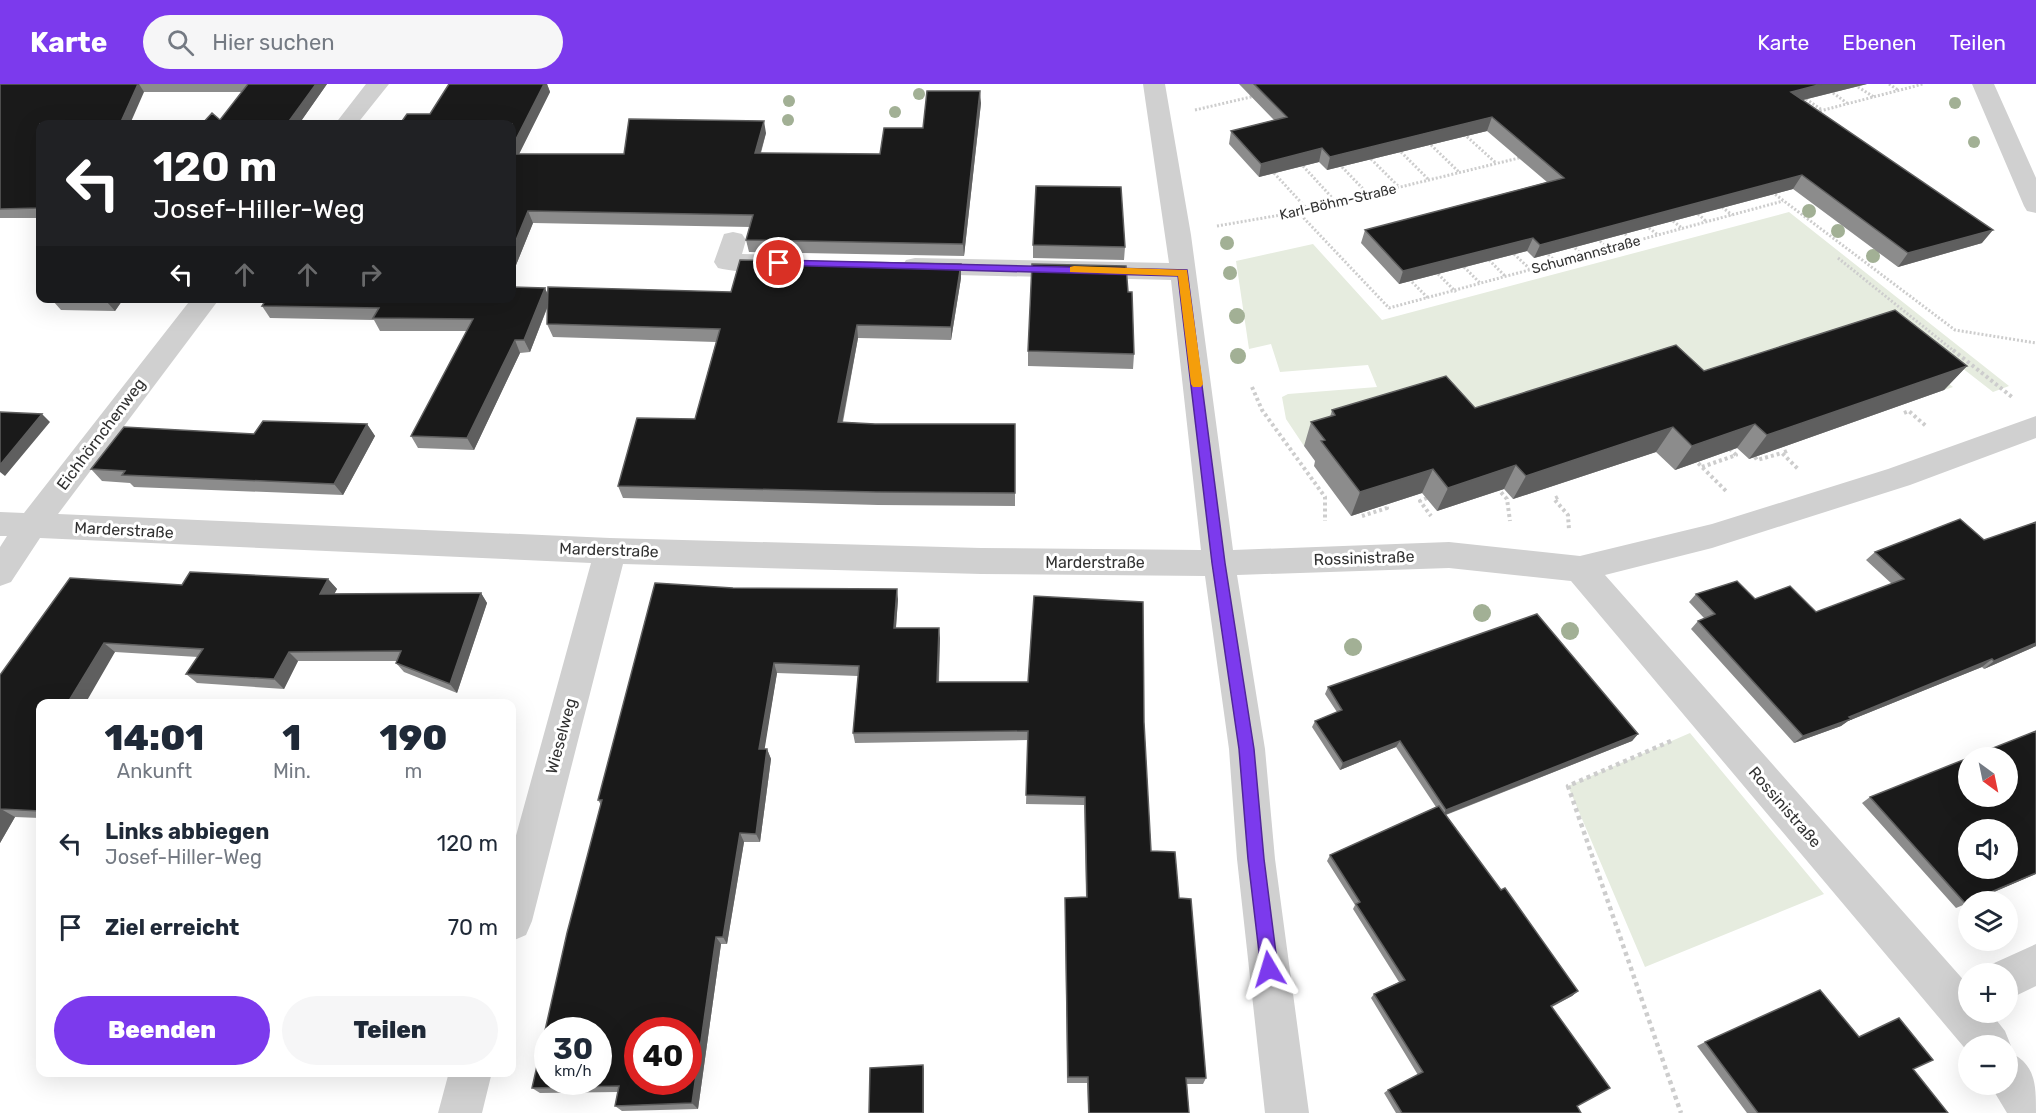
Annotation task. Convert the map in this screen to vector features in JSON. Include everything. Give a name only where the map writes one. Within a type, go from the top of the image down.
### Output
[{"type":"street","points":[[349,120],[378,84]]},
{"type":"street","points":[[1154,84],[1178,235],[1219,563],[1246,749],[1256,859],[1287,1113]]},
{"type":"street","points":[[1983,84],[2036,206]]},
{"type":"street","points":[[733,240],[727,262],[802,264]]},
{"type":"street","points":[[895,266],[1183,272]]},
{"type":"street","name":"Eichhörnchenweg","points":[[0,573],[32,525],[203,303]]},
{"type":"street","name":"Rossinistraße","points":[[1219,563],[1575,553],[1712,536],[1899,477],[2036,427]]},
{"type":"street","name":"Marderstraße","points":[[0,524],[610,551],[981,561],[1219,563]]},
{"type":"street","name":"Wieselweg","points":[[516,906],[610,551]]},
{"type":"street","name":"Rossinistraße","points":[[1575,553],[1713,724],[1958,998]]},
{"type":"street","points":[[2018,973],[2036,964]]},
{"type":"street","points":[[460,1113],[470,1077]]},
{"type":"street","points":[[2018,1091],[2032,1113]]},
{"type":"path","points":[[1889,84],[1898,90]]},
{"type":"path","points":[[1814,112],[1923,84]]},
{"type":"path","points":[[1858,87],[1874,97]]},
{"type":"path","points":[[1833,93],[1848,103]]},
{"type":"path","points":[[1160,118],[1266,94]]},
{"type":"path","points":[[1806,99],[1822,110]]},
{"type":"path","points":[[1463,134],[1497,164]]},
{"type":"path","points":[[1431,145],[1460,173]]},
{"type":"path","points":[[1401,152],[1429,180]]},
{"type":"path","name":"Karl-Böhm-Straße","points":[[1178,235],[1298,213],[1525,157]]},
{"type":"path","points":[[1371,159],[1400,187]]},
{"type":"path","points":[[1303,166],[1337,203]]},
{"type":"path","points":[[1342,167],[1369,195]]},
{"type":"path","points":[[1274,173],[1308,210]]},
{"type":"path","points":[[1765,187],[1955,330],[2036,343]]},
{"type":"path","points":[[1746,201],[1755,209]]},
{"type":"path","name":"Schumannstraße","points":[[1298,213],[1389,308],[1456,292],[1783,201]]},
{"type":"path","points":[[1722,207],[1732,215]]},
{"type":"path","points":[[1698,214],[1707,222]]},
{"type":"path","points":[[1673,221],[1683,229]]},
{"type":"path","points":[[1649,228],[1658,236]]},
{"type":"path","points":[[1625,234],[1634,242]]},
{"type":"path","points":[[1600,241],[1609,249]]},
{"type":"path","points":[[1575,248],[1584,256]]},
{"type":"path","points":[[1514,254],[1532,270]]},
{"type":"path","points":[[1548,255],[1558,263]]},
{"type":"path","points":[[1838,258],[2014,399]]},
{"type":"path","points":[[1490,260],[1506,278]]},
{"type":"path","points":[[1464,267],[1481,284]]},
{"type":"path","points":[[1438,274],[1456,292]]},
{"type":"path","points":[[1412,282],[1428,299]]},
{"type":"path","points":[[1252,387],[1262,410],[1325,497]]},
{"type":"path","points":[[1904,413],[1909,411],[1930,429]]},
{"type":"path","points":[[1702,467],[1736,455],[1728,447]]},
{"type":"path","points":[[1687,452],[1732,498]]},
{"type":"path","points":[[1755,457],[1757,460],[1785,452],[1803,474]]},
{"type":"path","points":[[1493,484],[1507,499],[1511,524]]},
{"type":"path","points":[[1558,497],[1554,499],[1568,515],[1575,553]]},
{"type":"path","points":[[1427,498],[1420,501],[1434,519]]},
{"type":"path","points":[[1360,516],[1387,508],[1385,505]]},
{"type":"path","points":[[1681,1113],[1568,786],[1713,724]]},
{"type":"shaded area","points":[[1789,212],[2009,386],[1993,392],[1894,315],[1871,323],[1953,387],[1944,390],[1875,335],[1688,396],[1327,439],[1304,446],[1286,419],[1282,397],[1288,394],[1377,387],[1368,365],[1280,372],[1271,344],[1249,349],[1236,261],[1313,244],[1382,320]]},
{"type":"shaded area","points":[[1690,733],[1824,894],[1645,967],[1568,786]]},
{"type":"building","points":[[0,84],[138,84],[122,120],[36,120],[36,208],[0,209]]},
{"type":"building","points":[[248,84],[316,84],[290,120],[220,120]]},
{"type":"building","points":[[449,84],[544,84],[516,139],[516,120],[403,120],[407,114],[430,114]]},
{"type":"building","points":[[1254,84],[1822,84],[1791,92],[1993,230],[1908,253],[1802,175],[1540,245],[1533,238],[1403,271],[1365,230],[1564,178],[1492,117],[1330,157],[1322,148],[1261,164],[1231,131],[1287,117]]},
{"type":"building","points":[[927,91],[980,91],[963,244],[746,240],[753,215],[528,211],[516,240],[516,154],[624,154],[629,119],[764,121],[755,153],[880,154],[884,128],[923,128]]},
{"type":"building","points":[[212,113],[220,120],[206,120]]},
{"type":"building","points":[[1036,186],[1121,187],[1125,247],[1033,245]]},
{"type":"building","points":[[740,260],[961,264],[951,327],[857,325],[838,422],[1015,424],[1015,493],[618,486],[637,418],[695,419],[720,329],[547,324],[548,287],[731,292]]},
{"type":"building","points":[[1032,264],[1126,266],[1128,292],[1132,292],[1134,354],[1028,351]]},
{"type":"building","points":[[516,287],[545,288],[524,340],[515,340],[467,438],[411,436],[473,319],[373,318],[379,308],[262,306],[264,303],[516,303]]},
{"type":"building","points":[[1895,310],[1967,366],[1767,435],[1755,424],[1692,446],[1673,427],[1526,476],[1516,465],[1448,488],[1433,469],[1360,492],[1321,441],[1325,440],[1311,422],[1335,415],[1332,410],[1446,376],[1475,408],[1676,345],[1704,371]]},
{"type":"building","points":[[0,412],[42,414],[0,465]]},
{"type":"building","points":[[263,421],[367,424],[334,484],[122,475],[125,471],[91,469],[124,427],[254,434]]},
{"type":"building","points":[[1960,519],[1984,540],[2036,522],[2036,643],[1849,717],[1851,719],[1803,736],[1698,621],[1715,614],[1696,594],[1737,581],[1755,599],[1790,586],[1816,612],[1904,579],[1875,552]]},
{"type":"building","points":[[190,572],[328,579],[320,594],[481,593],[450,684],[396,663],[401,651],[289,652],[274,679],[186,674],[203,649],[104,643],[70,699],[36,699],[36,811],[1,809],[0,811],[0,675],[70,578],[182,585]]},
{"type":"building","points":[[655,583],[733,588],[897,589],[894,628],[939,628],[937,682],[1028,682],[1034,596],[1143,602],[1144,722],[1151,851],[1175,852],[1179,898],[1191,899],[1206,1078],[1186,1078],[1189,1113],[1089,1113],[1088,1077],[1068,1077],[1065,898],[1087,897],[1085,797],[1026,795],[1028,731],[853,733],[859,666],[774,663],[759,749],[767,749],[756,834],[740,833],[723,937],[716,937],[702,1034],[702,1017],[624,1017],[624,1095],[693,1095],[692,1103],[615,1106],[619,1086],[612,1086],[612,1017],[548,1017],[567,933],[602,800],[598,800]]},
{"type":"building","points":[[1537,614],[1638,734],[1446,810],[1400,741],[1343,763],[1315,721],[1342,710],[1328,687]]},
{"type":"building","points":[[2036,731],[2036,873],[1993,891],[1958,891],[1958,895],[1870,797],[1958,762],[1958,807],[2018,807],[2018,747],[1996,747]]},
{"type":"building","points":[[1439,806],[1501,890],[1505,888],[1578,991],[1551,1006],[1610,1088],[1577,1106],[1581,1113],[1402,1113],[1388,1090],[1423,1072],[1374,994],[1405,980],[1356,904],[1360,902],[1330,855]]},
{"type":"building","points":[[1820,990],[1859,1037],[1899,1018],[1933,1060],[1913,1069],[1948,1113],[1758,1113],[1705,1042]]},
{"type":"building","points":[[923,1065],[923,1113],[869,1113],[870,1068]]},
{"type":"slow traffic","points":[[1074,270],[1183,272],[1197,384]]},
{"type":"route","points":[[779,263],[1183,272],[1219,563],[1246,749],[1269,969]]}]
